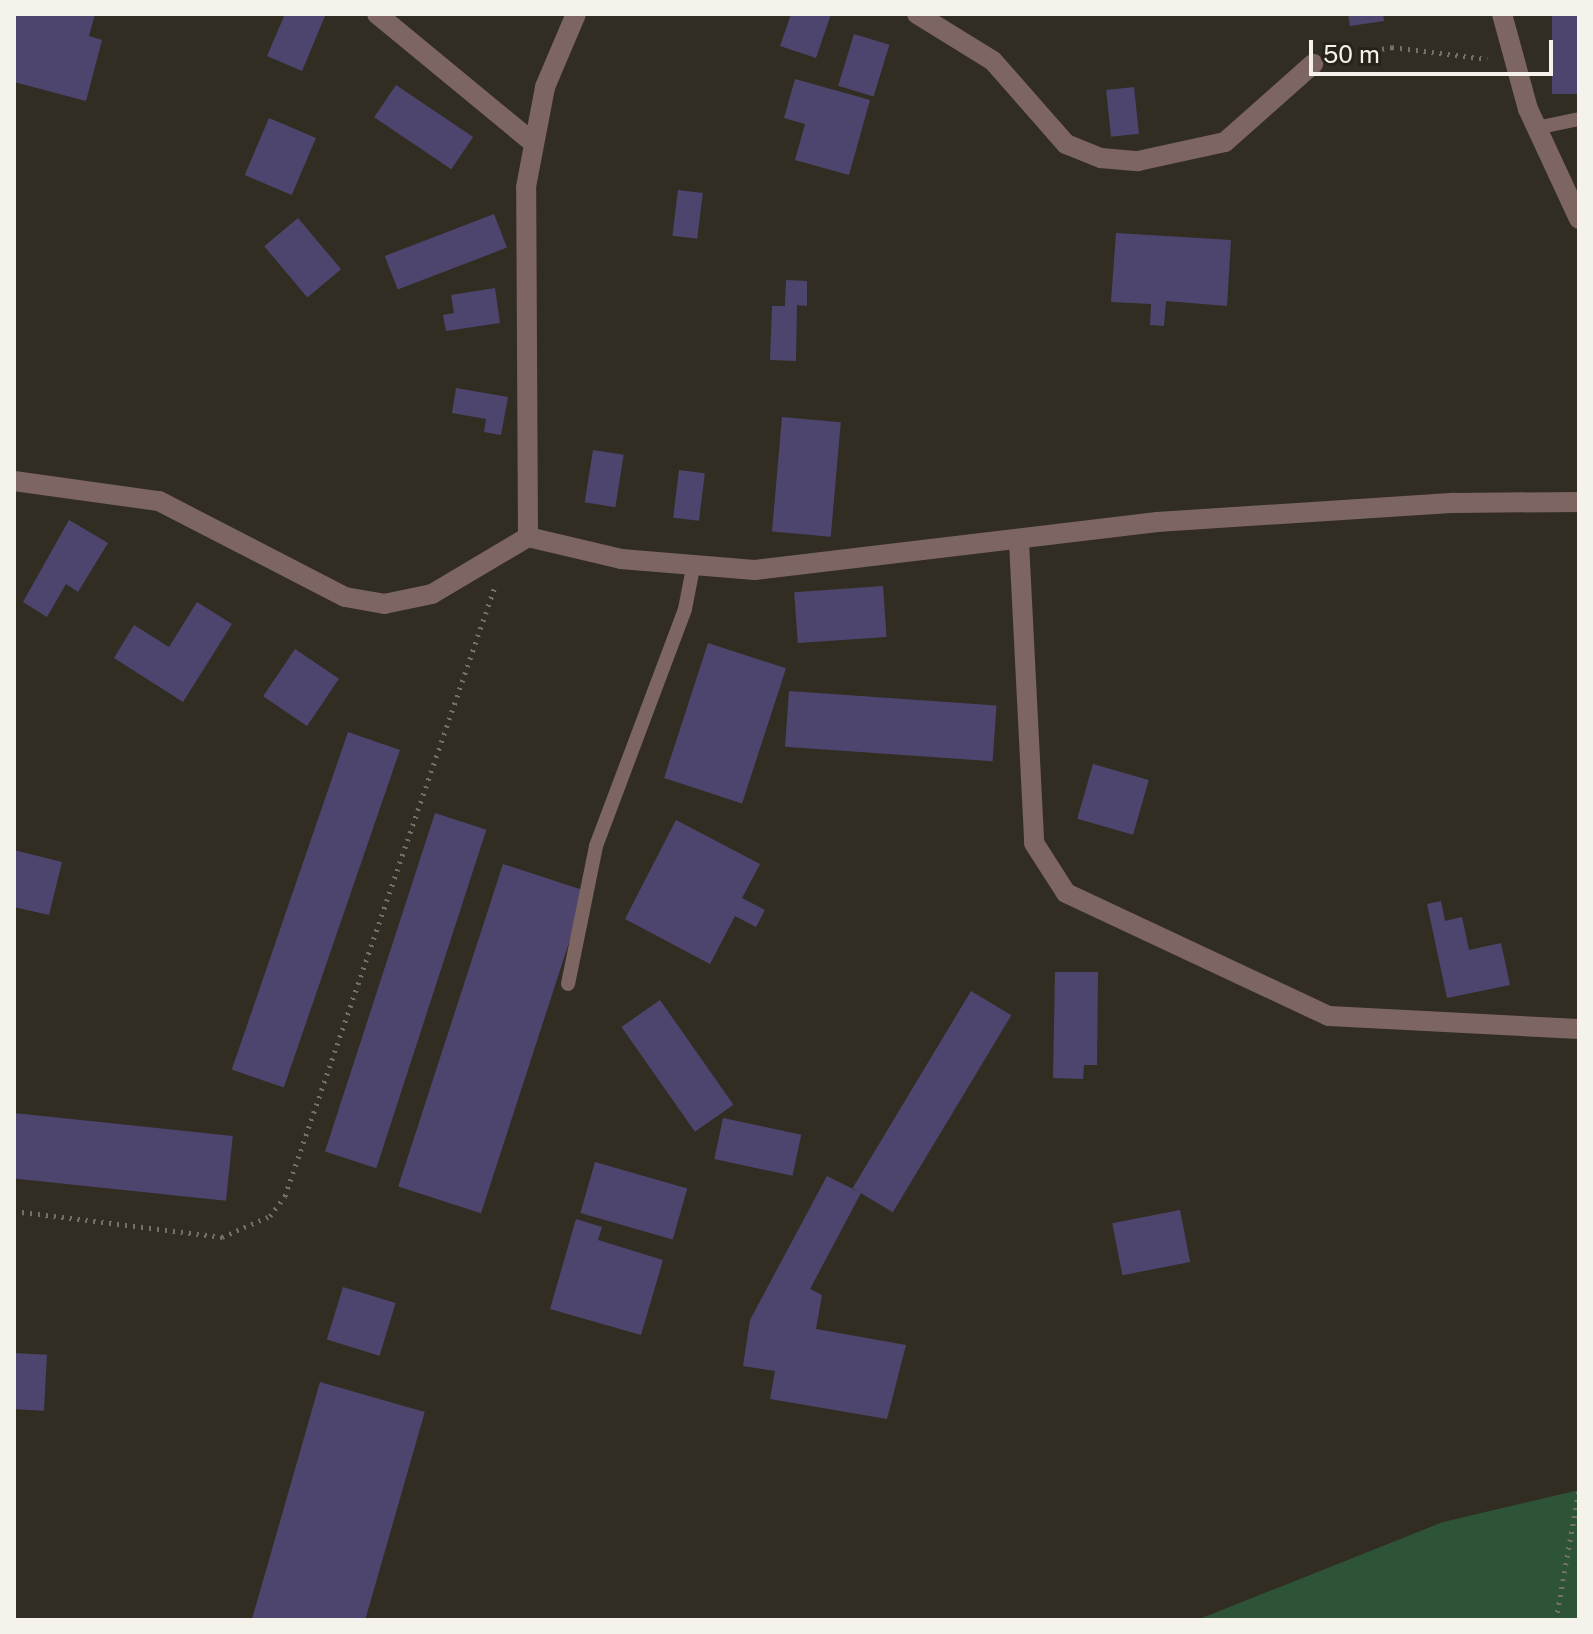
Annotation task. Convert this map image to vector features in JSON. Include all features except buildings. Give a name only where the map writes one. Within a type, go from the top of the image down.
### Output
[{"type":"street","points":[[377,14],[531,141]]},
{"type":"street","points":[[528,537],[522,248],[531,141],[545,87],[576,14]]},
{"type":"street","points":[[917,14],[993,61],[1066,144],[1101,158],[1138,161],[1225,142],[1313,64]]},
{"type":"street","points":[[1502,14],[1511,62],[1536,128],[1579,219]]},
{"type":"street","points":[[14,481],[159,501],[299,575],[366,602],[396,602],[432,594],[506,555],[528,537]]},
{"type":"street","points":[[528,537],[621,559],[693,568],[755,570],[1019,542],[1157,522],[1454,503],[1579,502]]},
{"type":"street","points":[[1019,542],[1034,843],[1066,893],[1329,1016],[1579,1029]]},
{"type":"lane","points":[[1536,128],[1579,119]]},
{"type":"lane","points":[[568,984],[596,846],[685,609],[693,568]]},
{"type":"path","points":[[1313,64],[1392,47],[1511,62]]},
{"type":"path","points":[[14,1211],[222,1237],[270,1216],[285,1196],[506,555]]},
{"type":"path","points":[[1556,1620],[1579,1490]]},
{"type":"green space","points":[[1579,1490],[1579,1620],[1197,1620],[1443,1522]]}]
